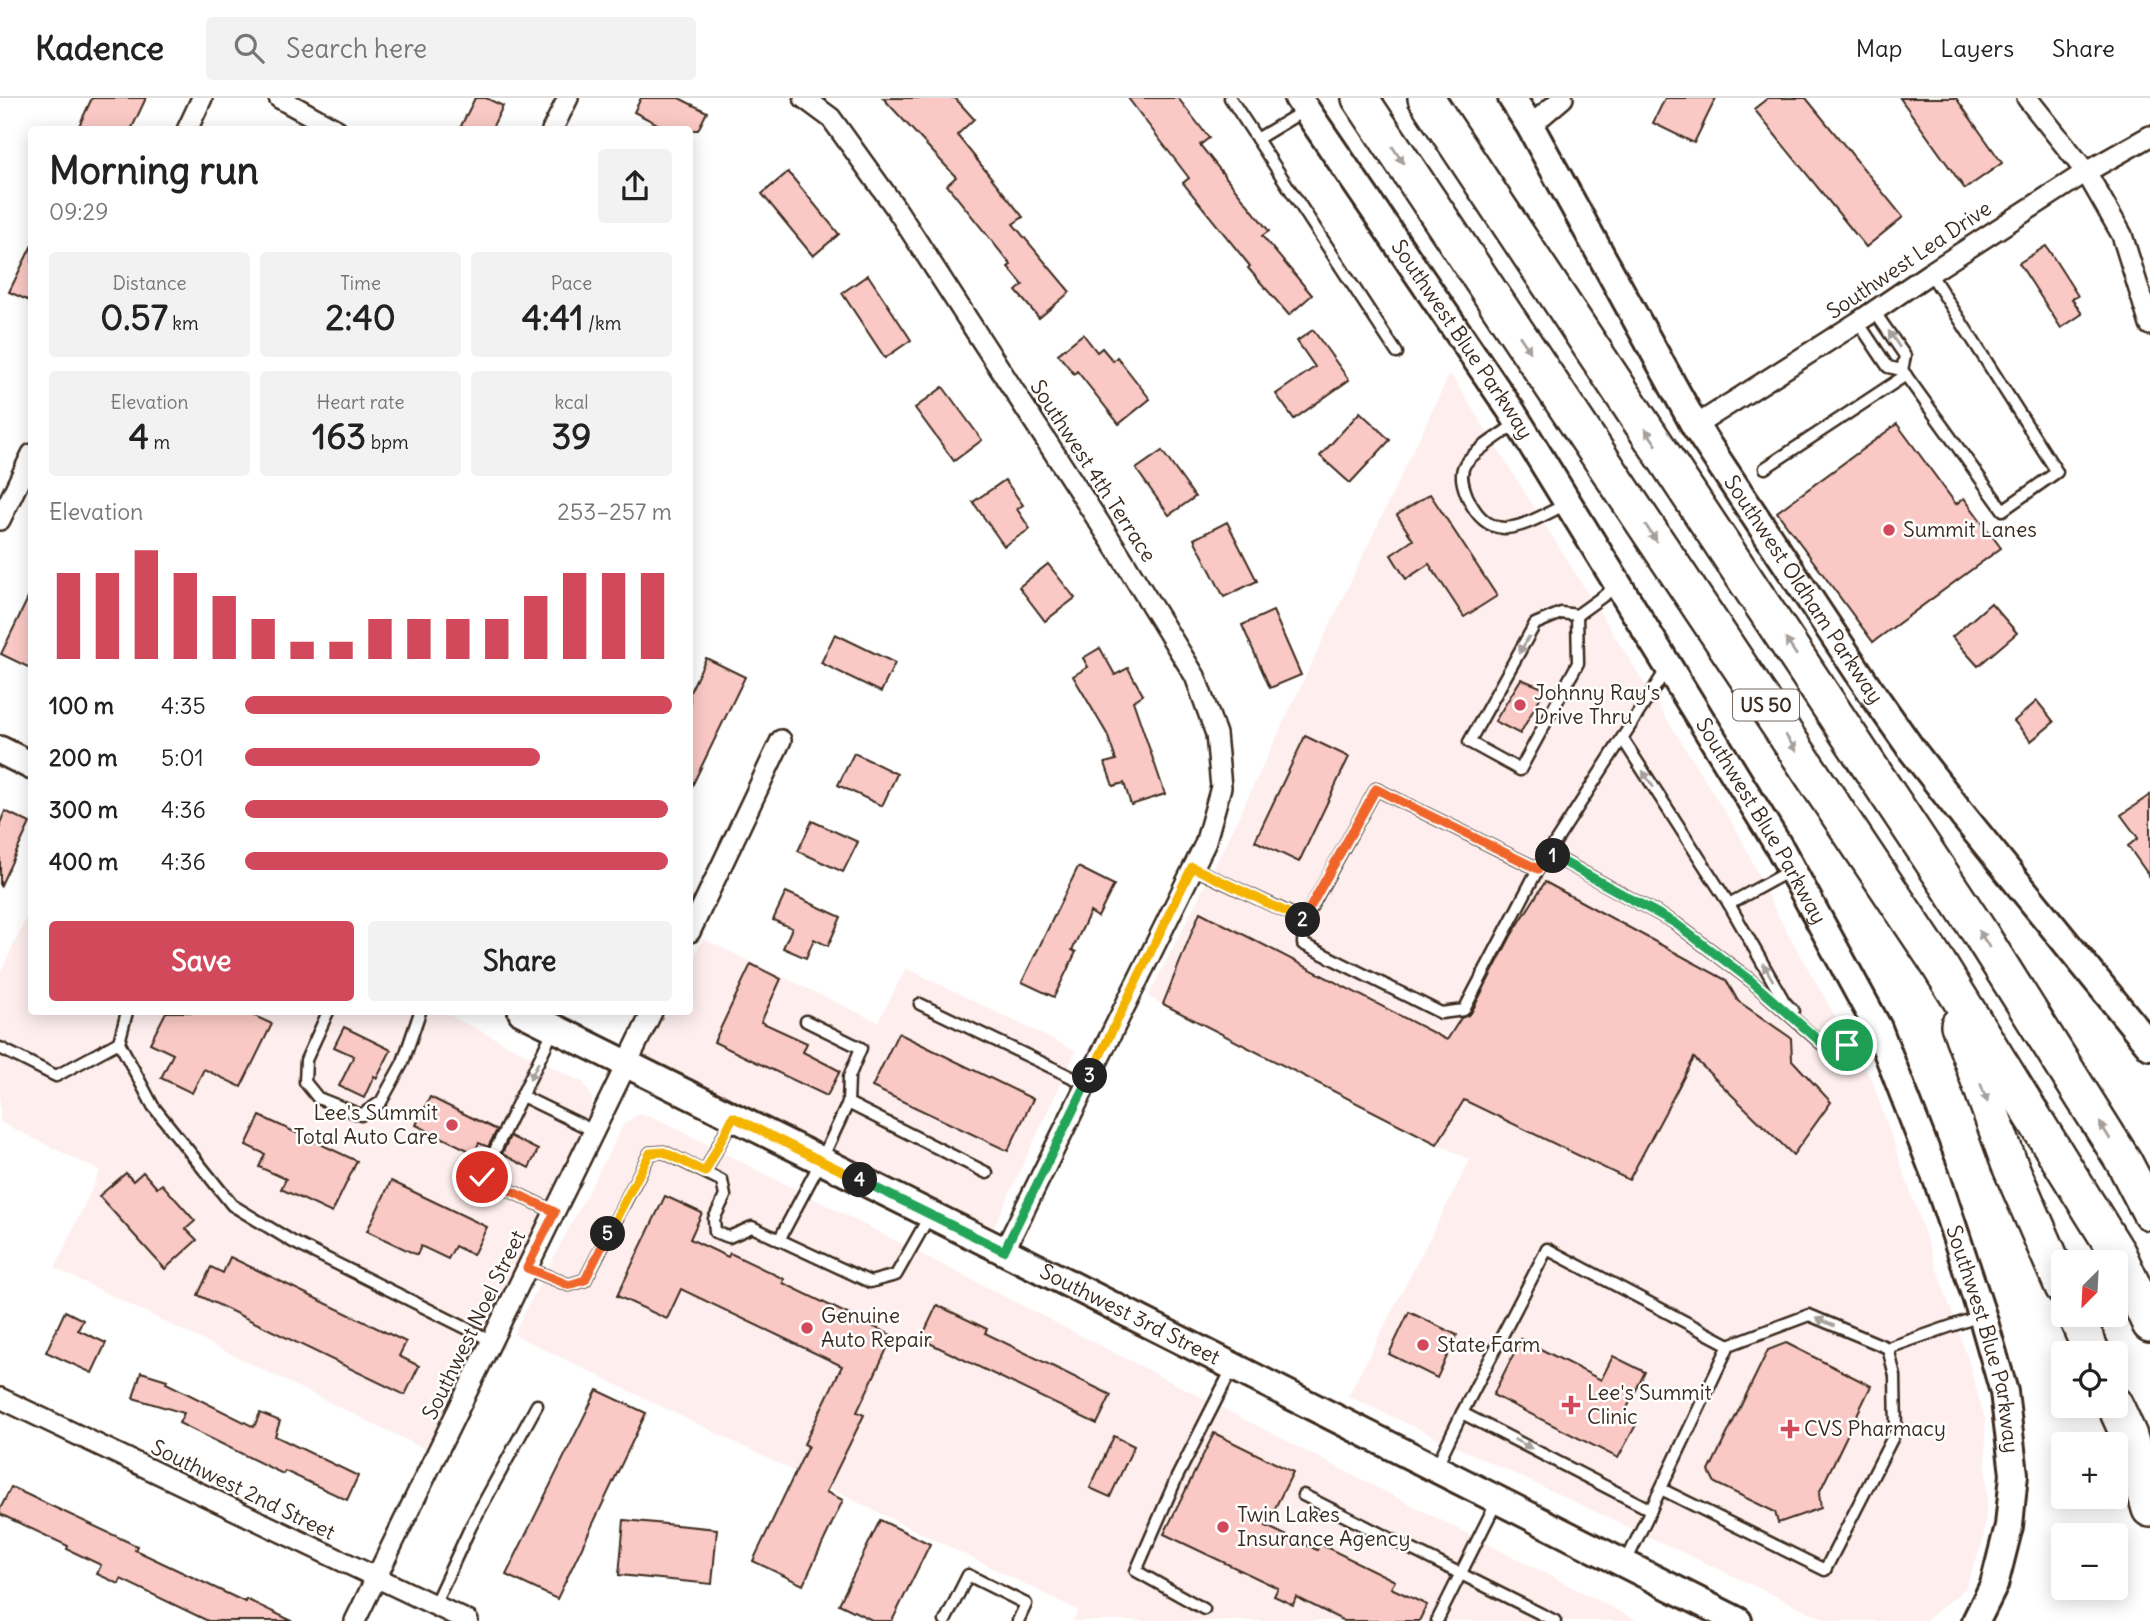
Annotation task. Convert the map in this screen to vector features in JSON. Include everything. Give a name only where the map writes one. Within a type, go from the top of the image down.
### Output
[{"type":"highway","name":"US 50","points":[[1360,98],[1936,960],[2118,1254],[2150,1324]]},
{"type":"highway","name":"US 50","points":[[1426,98],[1980,933],[2124,1162],[2150,1212]]},
{"type":"highway","points":[[1936,960],[2009,1163],[2051,1259]]},
{"type":"highway","points":[[2124,1162],[2150,1192]]},
{"type":"highway","points":[[2121,1418],[2129,1436],[2150,1509]]},
{"type":"street","points":[[189,126],[202,98]]},
{"type":"street","points":[[279,98],[330,126]]},
{"type":"street","points":[[554,126],[568,98]]},
{"type":"street","name":"Southwest 4th Terrace","points":[[804,98],[831,118],[895,207],[1119,553],[1195,676],[1216,734],[1221,787],[1205,844],[1172,906],[1004,1251]]},
{"type":"street","name":"Southwest Oldham Parkway","points":[[1512,98],[1695,426],[1870,690],[1964,817],[2150,1046]]},
{"type":"street","points":[[1530,126],[1563,98]]},
{"type":"street","points":[[2027,98],[2086,172],[2122,235],[2150,326]]},
{"type":"street","name":"Southwest Blue Parkway","points":[[1302,104],[1518,423],[1791,869],[1878,1028],[1938,1182],[2004,1392],[2014,1474],[2009,1526],[1994,1585],[1976,1621]]},
{"type":"street","name":"Southwest Lea Drive","points":[[1695,426],[2086,172],[2150,136]]},
{"type":"street","points":[[0,520],[28,462]]},
{"type":"street","points":[[693,926],[782,740]]},
{"type":"street","points":[[0,750],[28,764]]},
{"type":"street","name":"Southwest 3rd Street","points":[[528,1015],[1004,1251],[1738,1621]]},
{"type":"street","name":"Southwest Noel Street","points":[[355,1621],[651,1015]]},
{"type":"street","name":"Southwest 2nd Street","points":[[0,1398],[468,1621]]},
{"type":"lane","points":[[1230,98],[1397,353]]},
{"type":"lane","points":[[1257,139],[1302,104]]},
{"type":"lane","points":[[1858,322],[1888,367],[1904,372],[2003,510],[2057,472],[1930,273]]},
{"type":"lane","points":[[1874,311],[1905,356],[1904,372]]},
{"type":"lane","points":[[1765,468],[1904,372]]},
{"type":"lane","points":[[1518,423],[1474,456],[1463,470],[1462,481],[1477,515],[1486,524],[1507,528],[1518,526],[1567,503]]},
{"type":"lane","points":[[1577,615],[1578,663],[1520,769],[1469,742],[1535,624],[1561,613],[1577,615],[1618,585]]},
{"type":"lane","points":[[1538,869],[1376,789],[1304,920],[1303,944],[1441,1013],[1464,1010],[1538,869],[1668,667]]},
{"type":"lane","points":[[1622,738],[1729,904],[1784,1000],[1824,1045]]},
{"type":"lane","points":[[1548,853],[1675,923],[1750,980],[1824,1045],[1847,1045],[1878,1028]]},
{"type":"lane","points":[[1192,867],[1304,920]]},
{"type":"lane","points":[[1729,904],[1791,869]]},
{"type":"lane","points":[[920,1004],[1086,1084]]},
{"type":"lane","points":[[126,1015],[119,1042],[153,1106],[232,1205],[293,1242],[492,1340]]},
{"type":"lane","points":[[327,1015],[306,1060],[304,1082],[318,1098],[361,1115],[381,1102],[403,1062],[419,1015]]},
{"type":"lane","points":[[779,1240],[848,1103],[849,1077],[861,1048],[806,1021]]},
{"type":"lane","points":[[554,1028],[482,1177],[555,1212]]},
{"type":"lane","points":[[0,1048],[56,1076],[119,1042]]},
{"type":"lane","points":[[522,1096],[594,1131]]},
{"type":"lane","points":[[848,1103],[987,1174]]},
{"type":"lane","points":[[705,1172],[733,1117]]},
{"type":"lane","points":[[527,1268],[569,1285],[585,1280],[650,1153],[664,1152],[722,1181],[725,1196],[714,1219],[715,1232],[729,1237],[752,1227],[870,1282],[896,1275],[930,1215]]},
{"type":"lane","points":[[1436,1469],[1547,1249],[1729,1345]]},
{"type":"lane","points":[[1625,1564],[1729,1345],[1809,1315],[1888,1348],[1982,1315]]},
{"type":"lane","points":[[1661,1489],[1825,1570],[1896,1431],[1895,1376],[1888,1348]]},
{"type":"lane","points":[[1204,1609],[1136,1571],[1177,1477],[1234,1367]]},
{"type":"lane","points":[[434,1605],[471,1526],[537,1405]]},
{"type":"lane","points":[[1462,1413],[1651,1510]]},
{"type":"lane","points":[[1303,1495],[1555,1621]]},
{"type":"lane","points":[[1437,1621],[1498,1500]]},
{"type":"lane","points":[[945,1621],[968,1575],[1026,1605],[1018,1621]]},
{"type":"shaded area","points":[[1450,373],[1740,836],[1776,912],[1873,1083],[1968,1359],[1985,1419],[1987,1504],[1983,1542],[1965,1589],[1925,1621],[1829,1621],[1348,1396],[1470,1160],[1148,997],[1227,841]]},
{"type":"shaded area","points":[[28,913],[28,1015],[449,1015],[584,1083],[592,1098],[592,1118],[429,1451],[55,1268],[100,1171],[0,1122],[0,974]]},
{"type":"shaded area","points":[[703,939],[878,1022],[906,968],[1076,1051],[994,1227],[980,1234],[640,1063],[645,1043],[661,1015],[693,1015],[693,957]]},
{"type":"shaded area","points":[[639,1114],[658,1119],[1638,1621],[1073,1621],[1078,1610],[513,1334],[624,1124]]},
{"type":"building","points":[[92,98],[146,98],[133,126],[79,126]]},
{"type":"building","points":[[475,98],[486,98],[503,106],[493,126],[461,126]]},
{"type":"building","points":[[641,98],[679,98],[707,112],[698,130],[693,130],[693,126],[661,126],[634,112]]},
{"type":"building","points":[[883,98],[955,98],[974,119],[957,135],[1023,217],[1013,224],[1070,292],[1039,318],[1016,291],[1023,285],[1008,267],[1011,265],[947,185],[956,177]]},
{"type":"building","points":[[1128,98],[1178,98],[1209,138],[1200,145],[1269,231],[1262,236],[1312,295],[1289,315],[1248,268],[1250,266],[1183,183],[1189,178]]},
{"type":"building","points":[[1665,98],[1716,98],[1694,143],[1653,123]]},
{"type":"building","points":[[1768,98],[1806,98],[1903,217],[1866,247],[1754,109]]},
{"type":"building","points":[[1900,98],[1956,98],[2002,163],[1965,189]]},
{"type":"building","points":[[788,172],[839,234],[813,256],[762,194]]},
{"type":"building","points":[[2046,246],[2078,296],[2072,299],[2082,314],[2061,328],[2019,263]]},
{"type":"building","points":[[28,253],[28,300],[9,292]]},
{"type":"building","points":[[868,275],[911,340],[885,358],[842,293]]},
{"type":"building","points":[[1313,330],[1349,380],[1294,419],[1276,394],[1315,367],[1297,341]]},
{"type":"building","points":[[1083,334],[1097,352],[1102,348],[1113,361],[1117,357],[1150,399],[1119,424],[1077,371],[1074,374],[1058,354]]},
{"type":"building","points":[[943,387],[982,440],[954,461],[915,408]]},
{"type":"building","points":[[1360,412],[1390,440],[1350,483],[1320,456]]},
{"type":"building","name":"Summit Lanes","points":[[1897,424],[1956,504],[1964,498],[2001,548],[1873,642],[1777,512]]},
{"type":"building","points":[[1162,451],[1195,497],[1169,515],[1136,469]]},
{"type":"building","points":[[1005,480],[1023,505],[1017,509],[1030,529],[1004,546],[973,502]]},
{"type":"building","points":[[1430,494],[1497,596],[1464,617],[1429,564],[1406,579],[1391,555],[1413,540],[1397,515]]},
{"type":"building","points":[[1227,522],[1257,581],[1224,597],[1194,539]]},
{"type":"building","points":[[1048,564],[1075,598],[1045,621],[1019,587]]},
{"type":"building","points":[[28,598],[28,667],[1,654]]},
{"type":"building","points":[[1991,603],[2017,633],[1978,666],[1952,637]]},
{"type":"building","points":[[1273,611],[1301,675],[1270,688],[1242,625]]},
{"type":"building","points":[[835,634],[895,663],[881,692],[821,663]]},
{"type":"building","points":[[1100,648],[1115,675],[1128,668],[1143,695],[1133,701],[1165,794],[1131,805],[1124,783],[1113,786],[1105,763],[1116,760],[1107,734],[1073,676],[1088,667],[1083,658]]},
{"type":"building","points":[[706,658],[745,677],[693,784],[693,686]]},
{"type":"building","name":"Johnny Ray's Drive Thru","points":[[1521,679],[1545,689],[1520,734],[1495,721]]},
{"type":"building","points":[[2037,701],[2054,722],[2031,741],[2014,721]]},
{"type":"building","points":[[1305,736],[1349,757],[1299,862],[1255,841]]},
{"type":"building","points":[[854,753],[897,774],[882,806],[838,785]]},
{"type":"building","points":[[2150,795],[2150,877],[2128,846],[2138,838],[2121,815]]},
{"type":"building","points":[[5,811],[28,822],[0,887],[0,823]]},
{"type":"building","points":[[812,821],[858,842],[843,872],[798,851]]},
{"type":"building","points":[[1078,867],[1114,885],[1098,917],[1090,912],[1072,950],[1076,952],[1054,997],[1022,982]]},
{"type":"building","points":[[1545,882],[1726,980],[1738,1001],[1791,1038],[1792,1060],[1831,1102],[1793,1155],[1694,1058],[1629,1180],[1464,1100],[1437,1144],[1163,1004],[1200,912],[1447,1040],[1461,1018],[1471,1013],[1511,936]]},
{"type":"building","points":[[786,892],[841,917],[828,946],[814,939],[806,958],[783,948],[792,928],[773,920]]},
{"type":"building","points":[[751,964],[781,979],[761,1022],[807,1043],[803,1052],[840,1071],[827,1096],[714,1042]]},
{"type":"building","points":[[164,1015],[252,1015],[272,1024],[241,1087],[204,1069],[192,1093],[161,1078],[173,1054],[150,1043]]},
{"type":"building","points":[[344,1027],[391,1050],[364,1098],[339,1086],[354,1056],[334,1047]]},
{"type":"building","points":[[898,1033],[1033,1099],[1008,1151],[872,1087]]},
{"type":"building","name":"Lee's Summit Total Auto Care","points":[[430,1097],[497,1130],[488,1147],[479,1143],[474,1153],[416,1125]]},
{"type":"building","points":[[260,1116],[357,1161],[332,1213],[281,1189],[286,1179],[259,1167],[265,1154],[246,1145]]},
{"type":"building","points":[[510,1136],[538,1150],[529,1168],[502,1154]]},
{"type":"building","points":[[143,1172],[157,1188],[162,1184],[195,1221],[186,1229],[197,1240],[165,1269],[99,1196],[126,1173],[133,1181]]},
{"type":"building","points":[[391,1181],[487,1227],[473,1255],[455,1246],[448,1259],[421,1246],[417,1255],[367,1231]]},
{"type":"building","points":[[665,1196],[702,1213],[690,1239],[728,1257],[730,1253],[784,1279],[783,1283],[893,1336],[857,1412],[864,1415],[826,1492],[843,1500],[803,1585],[753,1561],[808,1446],[804,1444],[842,1366],[681,1289],[667,1319],[617,1296]]},
{"type":"building","points":[[230,1257],[406,1342],[399,1356],[419,1366],[405,1395],[198,1295],[211,1267],[223,1273]]},
{"type":"building","points":[[937,1305],[987,1329],[985,1333],[1111,1395],[1097,1424],[921,1339]]},
{"type":"building","points":[[65,1311],[83,1320],[78,1330],[106,1343],[92,1373],[46,1352]]},
{"type":"building","name":"State Farm","points":[[1409,1312],[1457,1335],[1437,1378],[1389,1354]]},
{"type":"building","name":"Lee's Summit Clinic","points":[[1521,1339],[1601,1380],[1613,1356],[1645,1372],[1623,1416],[1637,1423],[1618,1458],[1493,1395]]},
{"type":"building","name":"CVS Pharmacy","points":[[1786,1343],[1871,1386],[1819,1493],[1821,1508],[1778,1523],[1775,1512],[1715,1483],[1709,1471],[1768,1350]]},
{"type":"building","points":[[141,1372],[167,1380],[166,1383],[254,1427],[260,1413],[280,1421],[275,1436],[358,1476],[347,1500],[285,1471],[283,1474],[179,1423],[184,1413],[133,1398]]},
{"type":"building","points":[[597,1390],[646,1413],[557,1599],[506,1575]]},
{"type":"building","points":[[1214,1433],[1293,1472],[1266,1526],[1317,1550],[1320,1544],[1395,1581],[1391,1588],[1427,1605],[1419,1621],[1344,1621],[1296,1597],[1293,1605],[1274,1596],[1278,1588],[1164,1534]]},
{"type":"building","points":[[1114,1436],[1134,1446],[1110,1497],[1090,1488]]},
{"type":"building","points":[[11,1487],[137,1546],[135,1550],[292,1621],[208,1621],[121,1579],[119,1584],[97,1574],[101,1565],[0,1514]]},
{"type":"building","points":[[624,1520],[717,1529],[712,1584],[619,1575]]},
{"type":"building","points":[[880,1520],[930,1544],[892,1621],[874,1621],[839,1604]]},
{"type":"place","name":"Summit Lanes","points":[[1889,530]]},
{"type":"place","name":"Johnny Ray's Drive Thru","points":[[1520,705]]},
{"type":"place","name":"Lee's Summit Total Auto Care","points":[[452,1125]]},
{"type":"place","name":"Genuine Auto Repair","points":[[807,1328]]},
{"type":"place","name":"State Farm","points":[[1423,1345]]},
{"type":"place","name":"Lee's Summit Clinic","points":[[1571,1405]]},
{"type":"place","name":"CVS Pharmacy","points":[[1790,1429]]},
{"type":"place","name":"Twin Lakes Insurance Agency","points":[[1223,1527]]},
{"type":"route","points":[[482,1177],[555,1212],[527,1268],[569,1285],[585,1280],[650,1153],[664,1152],[705,1172],[733,1117],[1004,1251],[1192,867],[1304,920],[1376,789],[1538,869],[1548,853],[1675,923],[1750,980],[1824,1045],[1847,1045]]}]
